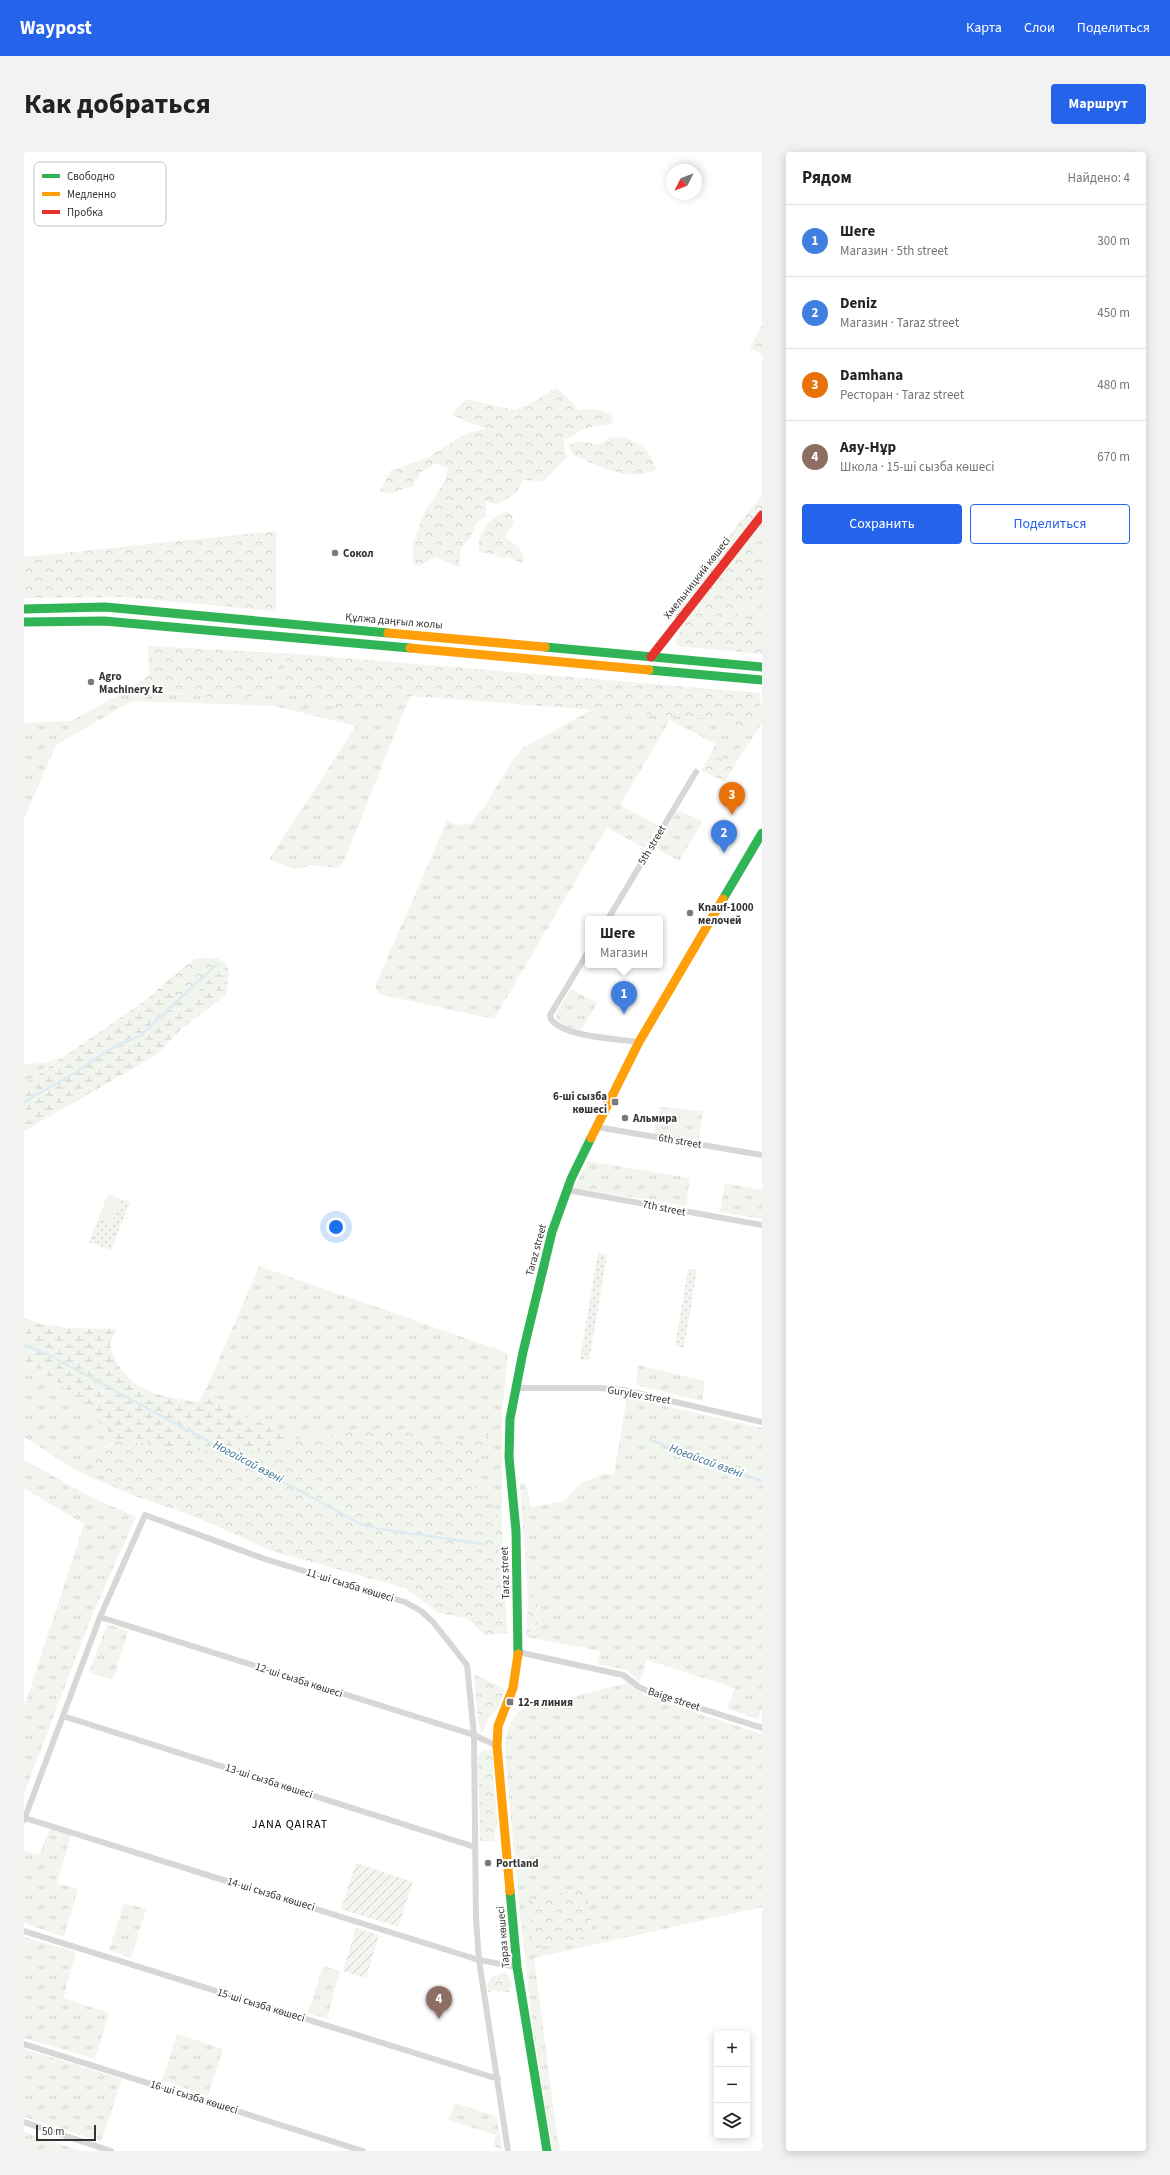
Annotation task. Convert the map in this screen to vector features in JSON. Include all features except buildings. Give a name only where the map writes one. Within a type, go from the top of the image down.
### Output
[{"type":"street","name":"Хмельницкий көшесі","points":[[651,657],[762,515]]},
{"type":"street","name":"Құлжа даңғыл жолы","points":[[24,609],[104,607],[762,667]]},
{"type":"street","points":[[24,622],[104,620],[762,680]]},
{"type":"street","name":"5th street","points":[[610,916],[696,772]]},
{"type":"street","name":"Taraz street","points":[[518,1652],[516,1531],[509,1457],[510,1419],[514,1388],[549,1243],[567,1190],[639,1042],[762,833]]},
{"type":"street","points":[[585,957],[550,1015],[551,1020],[563,1029],[575,1033],[639,1042]]},
{"type":"street","name":"6th street","points":[[597,1127],[762,1155]]},
{"type":"street","name":"7th street","points":[[567,1190],[762,1225]]},
{"type":"street","name":"Gurylev street","points":[[514,1388],[598,1388],[624,1390],[762,1422]]},
{"type":"street","name":"11-ші сызба көшесі","points":[[100,1617],[145,1515],[265,1559],[405,1602],[421,1611],[433,1622],[467,1665],[474,1735],[476,1919],[479,1960],[508,2151]]},
{"type":"street","points":[[24,1819],[100,1617]]},
{"type":"street","name":"12-ші сызба көшесі","points":[[100,1617],[474,1735],[497,1746]]},
{"type":"street","name":"Baige street","points":[[518,1652],[623,1675],[639,1687],[652,1693],[762,1728]]},
{"type":"street","name":"Тараз көшесі","points":[[518,1652],[513,1688],[498,1726],[497,1746],[517,1967],[547,2151]]},
{"type":"street","name":"13-ші сызба көшесі","points":[[63,1716],[475,1847]]},
{"type":"street","name":"14-ші сызба көшесі","points":[[24,1819],[479,1960],[517,1967]]},
{"type":"street","name":"15-ші сызба көшесі","points":[[24,1931],[498,2079]]},
{"type":"street","name":"16-ші сызба көшесі","points":[[24,2044],[363,2151]]},
{"type":"street","points":[[24,2122],[111,2151]]},
{"type":"green space","points":[[762,325],[762,355],[750,348]]},
{"type":"green space","points":[[556,388],[570,400],[578,410],[596,409],[610,414],[614,423],[584,429],[563,440],[567,457],[544,481],[523,480],[516,493],[497,505],[486,501],[486,516],[476,523],[470,538],[461,548],[459,567],[435,557],[420,565],[413,565],[413,542],[425,511],[445,481],[448,468],[437,463],[421,472],[413,486],[392,493],[380,492],[391,470],[427,458],[467,433],[486,429],[463,421],[452,414],[466,399],[515,410],[537,400]]},
{"type":"green space","points":[[611,437],[627,439],[640,445],[650,455],[656,470],[645,473],[624,474],[603,468],[573,454],[568,445],[581,441],[598,445]]},
{"type":"green space","points":[[762,496],[762,581],[737,614],[738,619],[762,621],[762,654],[677,646],[676,640],[683,625],[672,616],[674,612],[739,523]]},
{"type":"green space","points":[[506,511],[512,515],[514,524],[507,532],[505,539],[516,545],[522,553],[524,561],[520,563],[509,557],[500,558],[494,554],[479,552],[480,537],[485,527]]},
{"type":"green space","points":[[276,531],[276,611],[123,597],[24,598],[24,557]]},
{"type":"green space","points":[[762,580],[762,621],[738,619],[737,614]]},
{"type":"green space","points":[[148,646],[277,653],[275,667],[271,678],[265,686],[258,693],[239,700],[211,699],[190,694],[172,693],[119,695],[149,675]]},
{"type":"green space","points":[[277,653],[287,653],[285,684],[289,692],[307,700],[378,710],[410,696],[344,861],[338,868],[312,865],[294,869],[269,859],[356,726],[274,706],[132,701],[56,745],[24,819],[24,723],[71,721],[119,695],[138,693],[191,694],[214,699],[274,672]]},
{"type":"green space","points":[[287,653],[760,693],[762,715],[742,733],[714,719],[410,696],[378,710],[356,713],[307,700],[289,692],[285,684]]},
{"type":"green space","points":[[591,710],[715,719],[742,733],[762,715],[762,723],[734,766],[711,753],[716,744],[670,720],[620,805],[658,825],[645,848],[607,828],[494,1019],[379,994],[375,986],[447,821],[458,825],[472,823],[488,801],[513,760],[523,748]]},
{"type":"green space","points":[[711,753],[734,766],[725,782],[701,770]]},
{"type":"green space","points":[[677,810],[703,821],[679,861],[655,847]]},
{"type":"green space","points":[[216,958],[226,963],[192,997],[172,1001],[175,974],[195,959]]},
{"type":"green space","points":[[226,963],[229,971],[226,995],[182,1028],[156,1055],[24,1131],[24,1084],[146,1000],[175,974],[172,1001],[192,997]]},
{"type":"green space","points":[[571,989],[597,1003],[581,1030],[564,1025],[556,1017],[557,1012]]},
{"type":"green space","points":[[63,1056],[24,1084],[24,1064],[44,1063]]},
{"type":"green space","points":[[660,1107],[703,1111],[698,1142],[654,1135]]},
{"type":"green space","points":[[588,1161],[690,1178],[686,1206],[574,1188]]},
{"type":"green space","points":[[725,1183],[762,1190],[762,1219],[720,1212]]},
{"type":"green space","points":[[108,1194],[121,1199],[112,1225],[98,1219]]},
{"type":"green space","points":[[121,1199],[130,1202],[111,1250],[89,1242],[98,1219],[111,1224]]},
{"type":"green space","points":[[598,1253],[607,1255],[589,1361],[580,1359]]},
{"type":"green space","points":[[259,1266],[508,1353],[502,1413],[502,1525],[492,1503],[477,1494],[472,1481],[491,1424],[470,1438],[457,1442],[442,1442],[392,1428],[301,1437],[244,1417],[227,1408],[207,1387]]},
{"type":"green space","points":[[688,1269],[697,1270],[684,1348],[675,1346]]},
{"type":"green space","points":[[24,1318],[46,1325],[116,1329],[110,1345],[116,1360],[123,1372],[144,1388],[156,1394],[199,1402],[207,1387],[227,1408],[244,1417],[301,1437],[270,1449],[243,1453],[208,1452],[118,1441],[59,1383],[24,1360]]},
{"type":"green space","points":[[24,1360],[59,1383],[118,1441],[105,1447],[99,1471],[132,1495],[79,1472],[24,1437]]},
{"type":"green space","points":[[638,1365],[705,1381],[702,1401],[636,1385]]},
{"type":"green space","points":[[627,1397],[762,1428],[762,1707],[758,1719],[727,1709],[735,1688],[647,1660],[640,1682],[627,1670],[597,1664],[600,1651],[527,1637],[526,1635],[537,1625],[538,1595],[528,1598],[520,1483],[526,1484],[531,1507],[564,1501],[581,1483],[604,1474],[614,1474]]},
{"type":"green space","points":[[491,1424],[472,1481],[477,1494],[492,1503],[502,1525],[507,1633],[485,1635],[467,1618],[439,1613],[405,1588],[272,1551],[196,1517],[132,1495],[99,1471],[94,1463],[97,1453],[118,1441],[260,1451],[301,1437],[392,1428],[442,1442],[457,1442],[470,1438]]},
{"type":"green space","points":[[24,1460],[91,1497],[136,1517],[92,1615],[24,1794],[24,1708],[84,1524],[24,1488]]},
{"type":"green space","points":[[538,1594],[537,1625],[526,1635],[528,1598]]},
{"type":"green space","points":[[107,1624],[128,1631],[113,1680],[89,1672]]},
{"type":"green space","points":[[474,1674],[505,1689],[498,1708],[488,1718],[482,1733],[478,1721]]},
{"type":"green space","points":[[628,1683],[645,1696],[762,1734],[762,1907],[534,1958],[557,2136],[561,2151],[553,2151],[544,2101],[524,1952],[505,1751],[506,1739],[511,1723],[517,1713],[522,1709]]},
{"type":"green space","points":[[483,1750],[492,1750],[497,1825],[494,1842],[480,1841],[478,1755]]},
{"type":"green space","points":[[50,1828],[71,1835],[57,1883],[78,1889],[64,1937],[24,1923],[24,1850],[39,1855]]},
{"type":"green space","points":[[356,1863],[413,1882],[398,1927],[341,1909]]},
{"type":"green space","points":[[586,1887],[593,1935],[533,1949],[528,1901]]},
{"type":"green space","points":[[124,1903],[146,1909],[131,1958],[109,1950]]},
{"type":"green space","points":[[356,1928],[379,1935],[366,1978],[343,1971]]},
{"type":"green space","points":[[24,1937],[76,1952],[63,1998],[109,2013],[95,2059],[24,2038]]},
{"type":"green space","points":[[323,1966],[340,1971],[327,2019],[308,2013]]},
{"type":"green space","points":[[505,1972],[512,1983],[509,1992],[502,1993],[495,1990],[488,1992],[487,1985],[492,1977]]},
{"type":"green space","points":[[177,2034],[223,2049],[208,2096],[162,2080]]},
{"type":"green space","points":[[24,2049],[122,2079],[101,2142],[24,2117]]},
{"type":"green space","points":[[455,2103],[496,2116],[503,2149],[493,2146],[496,2135],[449,2120]]},
{"type":"green space","points":[[24,2132],[81,2151],[24,2151]]},
{"type":"waterway","points":[[24,1102],[73,1074],[108,1050],[141,1035],[216,965]]},
{"type":"waterway","name":"Ноғайсай өзені","points":[[24,1345],[49,1355],[361,1524],[380,1529],[483,1544]]},
{"type":"waterway","name":"Ноғайсай өзені","points":[[650,1440],[762,1481]]},
{"type":"traffic: fast","points":[[24,609],[105,607],[388,633]]},
{"type":"traffic: fast","points":[[24,622],[104,621],[410,648]]},
{"type":"traffic: fast","points":[[545,647],[762,667]]},
{"type":"traffic: fast","points":[[649,670],[762,680]]},
{"type":"traffic: fast","points":[[723,899],[762,833]]},
{"type":"traffic: fast","points":[[518,1654],[516,1531],[509,1457],[510,1419],[523,1352],[552,1232],[571,1179],[591,1138]]},
{"type":"traffic: fast","points":[[510,1891],[517,1967],[547,2151]]},
{"type":"traffic: slow","points":[[388,633],[545,647]]},
{"type":"traffic: slow","points":[[410,648],[649,670]]},
{"type":"traffic: slow","points":[[591,1138],[639,1042],[723,899]]},
{"type":"traffic: slow","points":[[510,1891],[497,1746],[498,1726],[513,1688],[518,1654]]},
{"type":"traffic: jam","points":[[651,657],[762,515]]},
{"type":"place","name":"Сокол","points":[[335,553]]},
{"type":"place","name":"Agro Machinery kz","points":[[91,682]]},
{"type":"place","name":"Damhana","points":[[732,815]]},
{"type":"place","name":"Deniz","points":[[724,853]]},
{"type":"place","name":"Knauf-1000 мелочей","points":[[690,913]]},
{"type":"place","name":"Шеге","points":[[624,1014]]},
{"type":"place","name":"6-ші сызба көшесі","points":[[615,1102]]},
{"type":"place","name":"Альмира","points":[[625,1118]]},
{"type":"place","name":"12-я линия","points":[[510,1702]]},
{"type":"place","name":"Portland","points":[[488,1863]]},
{"type":"place","name":"Аяу-Нұр","points":[[439,2019]]},
{"type":"district","name":"JANA QAIRAT","points":[[290,1824]]}]
